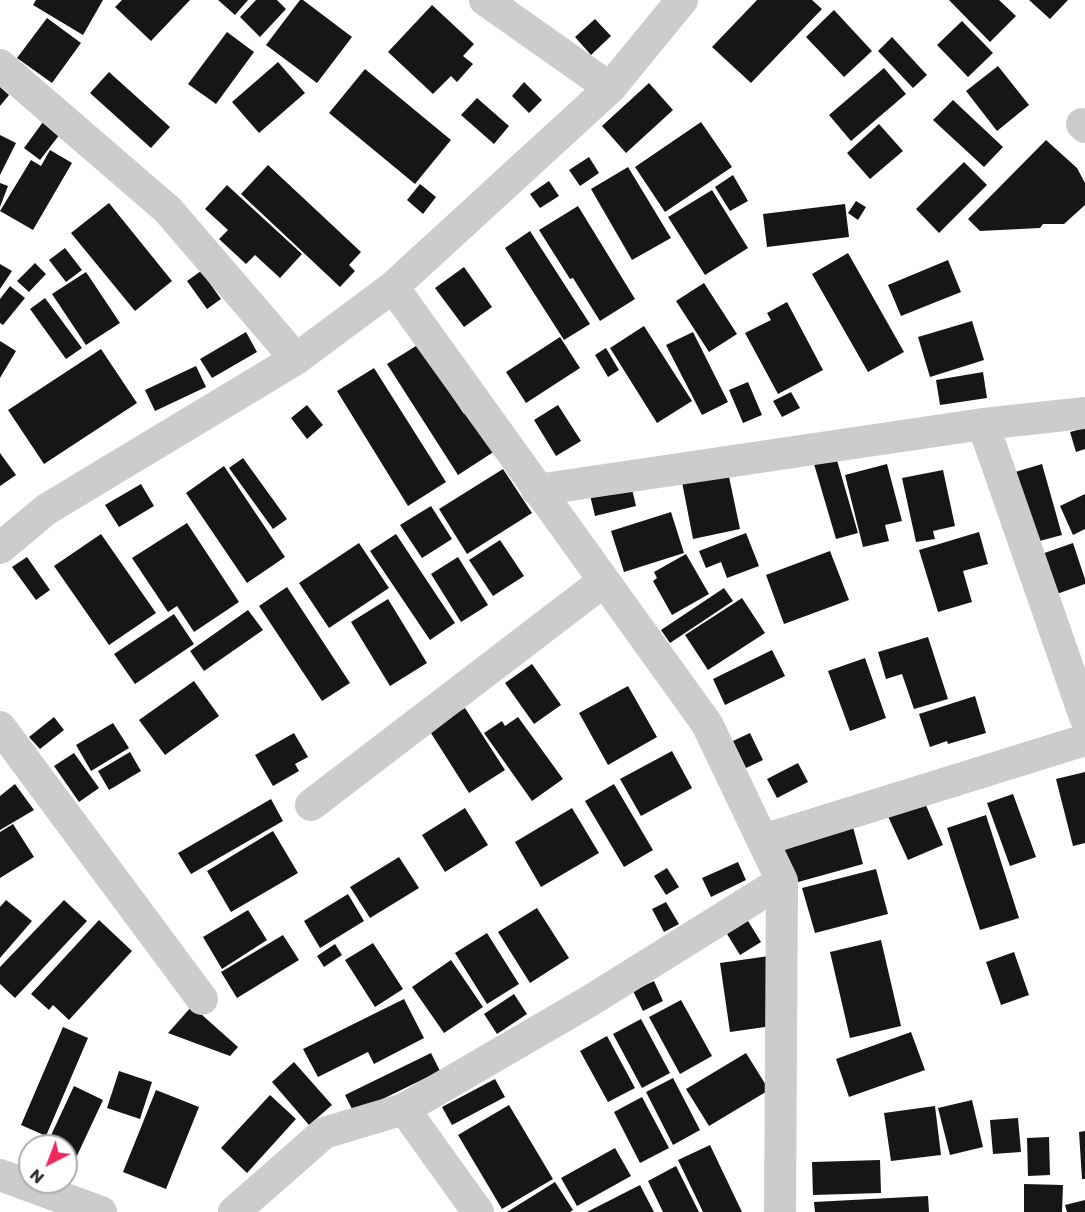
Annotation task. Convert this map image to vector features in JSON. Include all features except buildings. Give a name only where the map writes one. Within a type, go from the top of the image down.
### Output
[{"type":"street","points":[[484,0],[610,88]]},
{"type":"street","points":[[0,548],[47,509],[296,359],[393,287],[610,88],[682,0]]},
{"type":"street","points":[[0,65],[168,210],[296,359]]},
{"type":"street","points":[[393,287],[707,724],[782,881],[780,1212]]},
{"type":"street","points":[[537,489],[983,424],[1085,413]]},
{"type":"street","points":[[983,424],[1085,717]]},
{"type":"street","points":[[311,805],[604,581]]},
{"type":"street","points":[[0,727],[202,999]]},
{"type":"street","points":[[763,840],[1085,740]]},
{"type":"street","points":[[234,1212],[324,1133],[404,1109],[588,1002],[782,881]]},
{"type":"street","points":[[404,1109],[478,1212]]},
{"type":"street","points":[[0,1175],[101,1212]]}]
